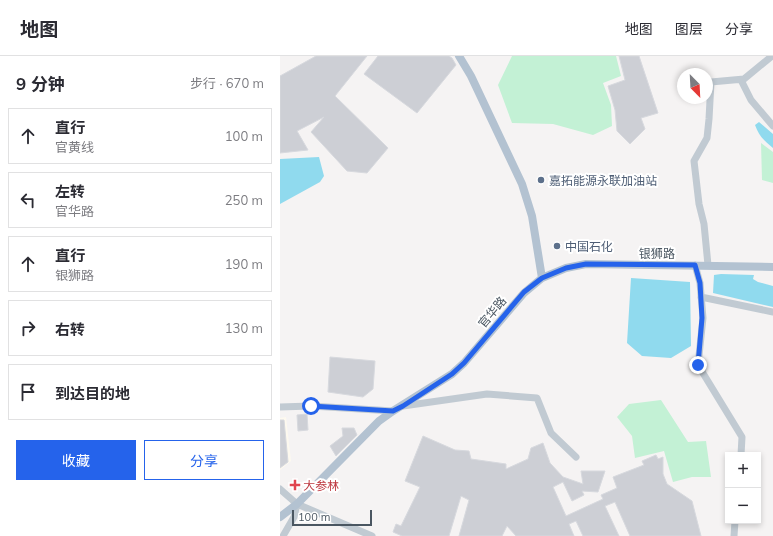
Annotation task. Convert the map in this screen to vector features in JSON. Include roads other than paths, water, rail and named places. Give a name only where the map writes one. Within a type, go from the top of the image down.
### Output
[{"type":"main road","points":[[459,56],[471,76],[522,184],[532,216],[542,278]]},
{"type":"main road","name":"银狮路","points":[[542,278],[566,268],[586,264],[773,267]]},
{"type":"main road","name":"官华路","points":[[280,517],[297,504],[379,422],[393,411],[452,374],[464,363],[524,292],[542,278]]},
{"type":"street","points":[[708,265],[704,224],[698,197],[694,161],[707,138],[711,82],[744,79],[772,56]]},
{"type":"street","points":[[741,80],[751,100],[773,126]]},
{"type":"street","points":[[695,265],[700,283],[702,318],[698,365],[742,437],[741,452]]},
{"type":"street","points":[[701,297],[773,312]]},
{"type":"street","points":[[403,406],[487,394],[537,398],[551,433],[576,457]]},
{"type":"street","points":[[280,407],[311,406],[393,411]]},
{"type":"street","points":[[280,489],[297,504],[372,536]]},
{"type":"street","points":[[283,536],[294,517],[297,504]]},
{"type":"street","points":[[734,536],[735,524]]},
{"type":"water","points":[[759,122],[773,134],[773,148],[764,141],[758,132],[755,125]]},
{"type":"water","points":[[319,157],[324,176],[320,182],[280,204],[280,159]]},
{"type":"water","points":[[714,275],[754,275],[753,279],[758,282],[773,286],[773,307],[713,293]]},
{"type":"water","points":[[631,278],[690,282],[691,346],[671,358],[642,356],[627,343]]},
{"type":"place","name":"嘉拓能源永联加油站","points":[[541,180]]},
{"type":"place","name":"中国石化","points":[[557,246]]},
{"type":"place","name":"大参林","points":[[295,485]]}]
